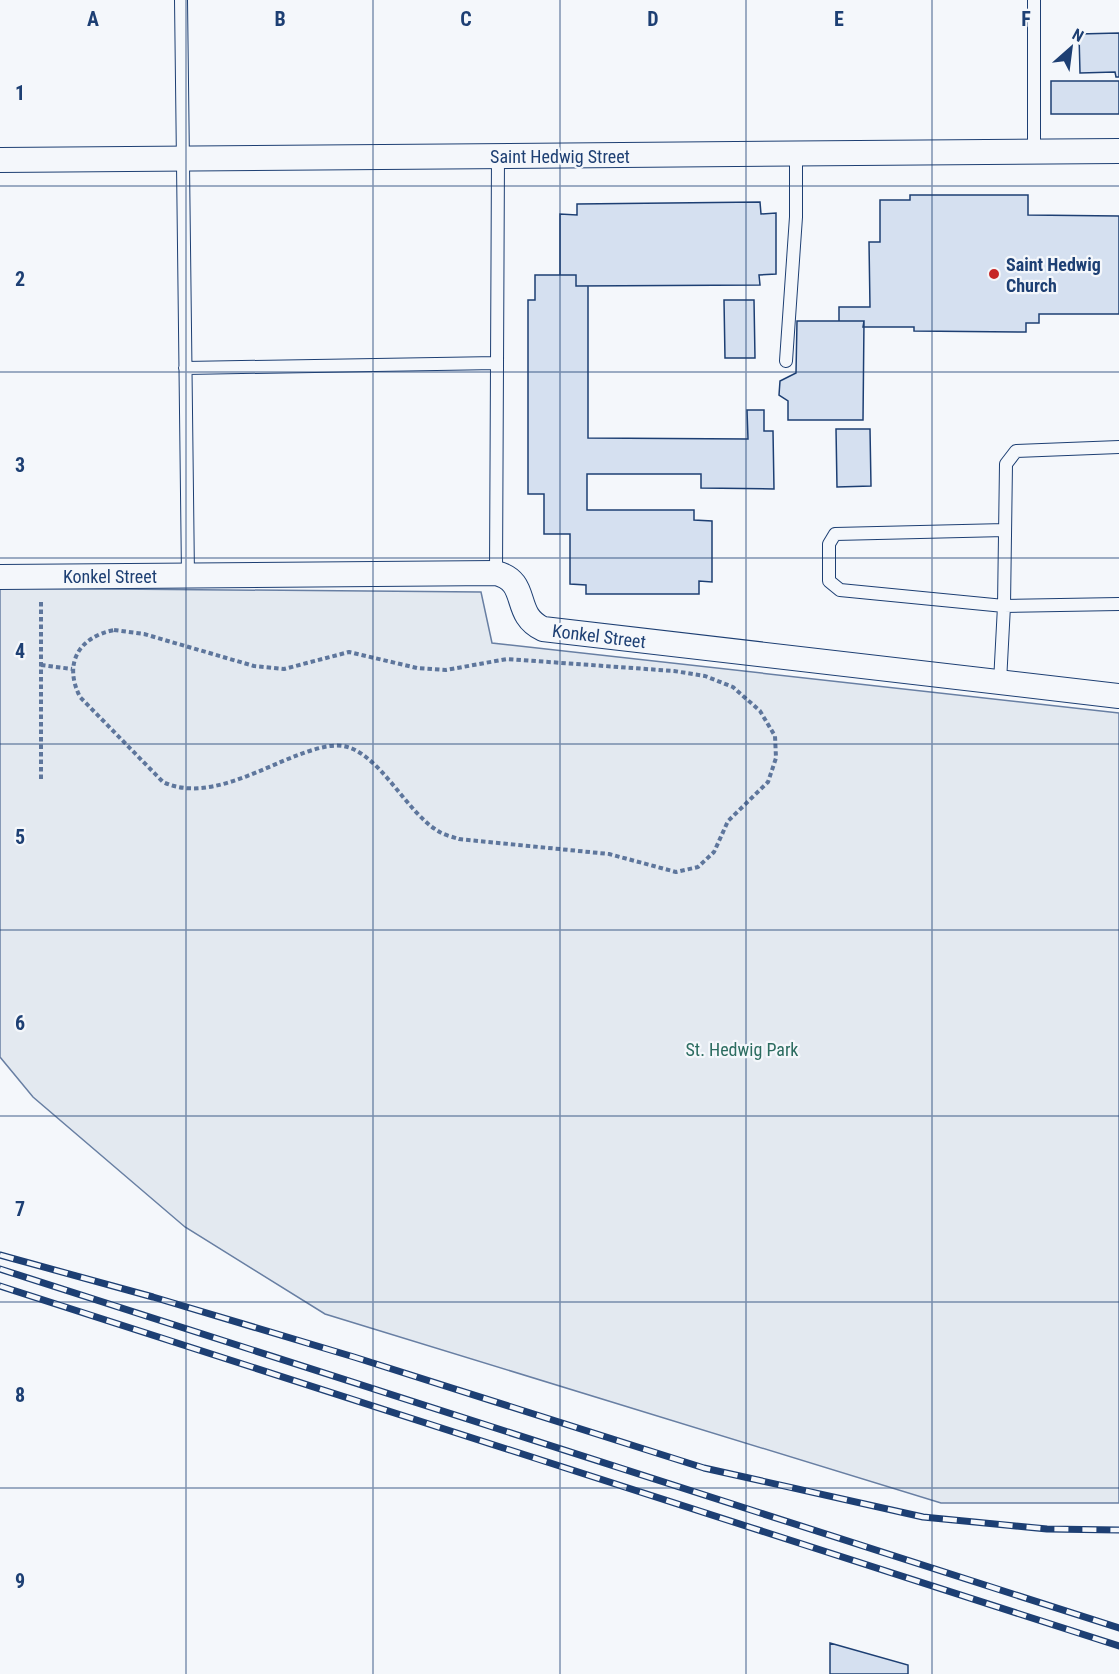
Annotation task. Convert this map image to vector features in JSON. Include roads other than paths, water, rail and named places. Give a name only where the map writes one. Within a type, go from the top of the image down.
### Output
[{"type":"street","name":"Saint Hedwig Street","points":[[0,160],[1119,151]]},
{"type":"street","name":"Konkel Street","points":[[0,578],[496,573],[506,575],[515,583],[526,617],[543,629],[1119,696]]},
{"type":"lane","points":[[181,0],[188,576]]},
{"type":"lane","points":[[1034,0],[1034,152]]},
{"type":"lane","points":[[786,361],[796,217],[796,154]]},
{"type":"lane","points":[[496,573],[498,157]]},
{"type":"lane","points":[[185,368],[497,363]]},
{"type":"lane","points":[[1000,682],[1004,606],[1006,464],[1016,451],[1119,447]]},
{"type":"lane","points":[[1005,530],[835,534],[829,544],[829,581],[840,590],[1004,606],[1119,604]]},
{"type":"railway","points":[[0,1255],[153,1297],[354,1357],[704,1468],[923,1517],[1047,1529],[1119,1530]]},
{"type":"railway","points":[[0,1269],[1119,1628]]},
{"type":"railway","points":[[0,1286],[1119,1646]]},
{"type":"place","name":"Saint Hedwig Church","points":[[994,274]]},
{"type":"park label","name":"St. Hedwig Park","points":[[742,1049]]}]
